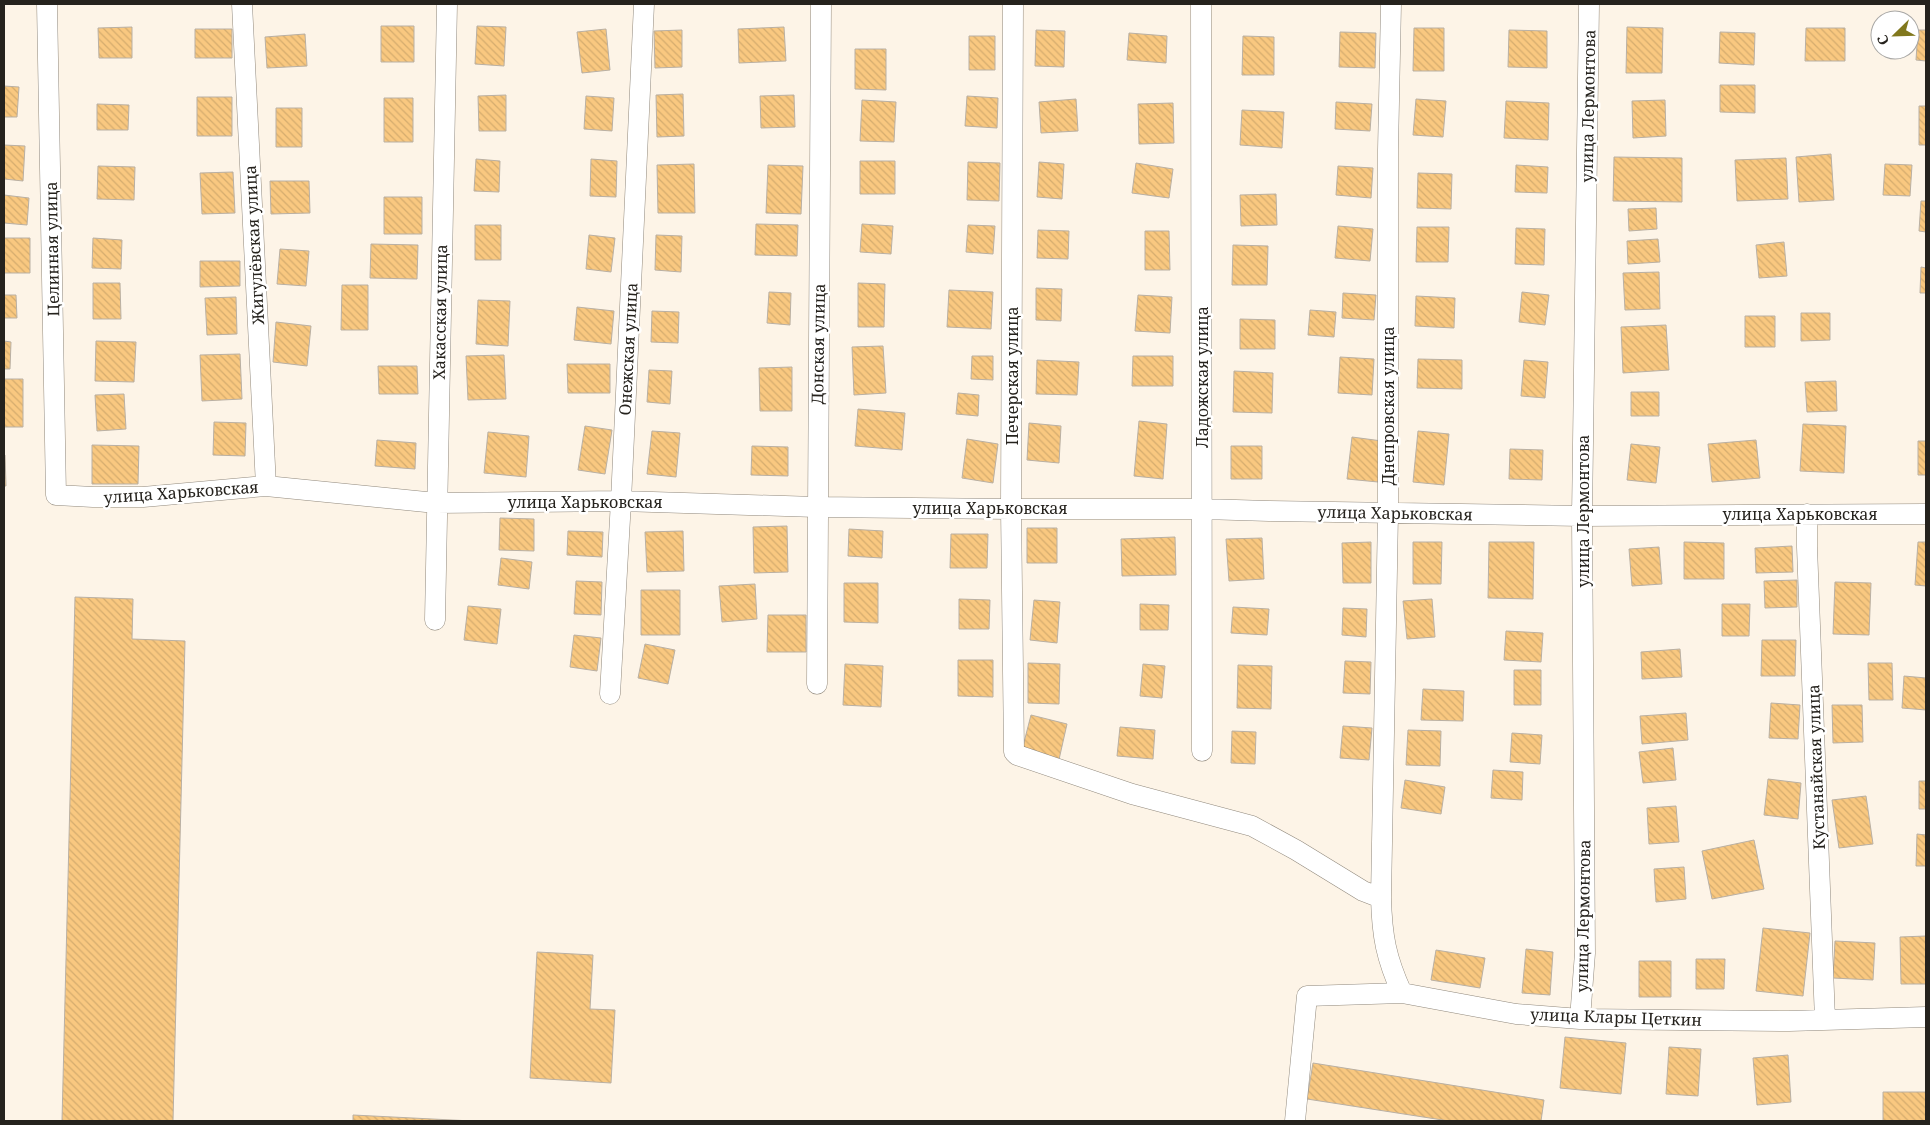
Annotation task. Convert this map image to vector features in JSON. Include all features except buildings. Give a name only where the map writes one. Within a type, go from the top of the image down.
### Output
[{"type":"street","name":"Целинная улица","points":[[47,4],[56,494]]},
{"type":"street","name":"Жигулёвская улица","points":[[242,4],[266,486]]},
{"type":"street","name":"Хакасская улица","points":[[435,620],[448,4]]},
{"type":"street","name":"Онежская улица","points":[[610,694],[644,4]]},
{"type":"street","name":"Донская улица","points":[[816,684],[821,4]]},
{"type":"street","name":"Печерская улица","points":[[1013,4],[1011,509],[1013,748],[1017,755],[1132,794],[1252,826],[1296,850],[1363,891],[1381,898]]},
{"type":"street","name":"Ладожская улица","points":[[1200,4],[1203,509],[1202,751]]},
{"type":"street","name":"Днепровская улица","points":[[1391,4],[1388,150],[1388,513],[1381,898],[1384,947],[1391,969],[1402,992]]},
{"type":"street","name":"улица Лермонтова","points":[[1580,1019],[1585,953],[1582,516],[1589,4]]},
{"type":"street","name":"улица Харьковская","points":[[56,494],[93,497],[143,497],[266,486],[436,503],[621,501],[816,507],[1203,509],[1582,516],[1926,514]]},
{"type":"street","name":"Кустанайская улица","points":[[1807,514],[1825,1020]]},
{"type":"street","name":"улица Клары Цеткин","points":[[1295,1121],[1307,996],[1402,992],[1516,1014],[1580,1019],[1825,1020],[1926,1017]]}]
